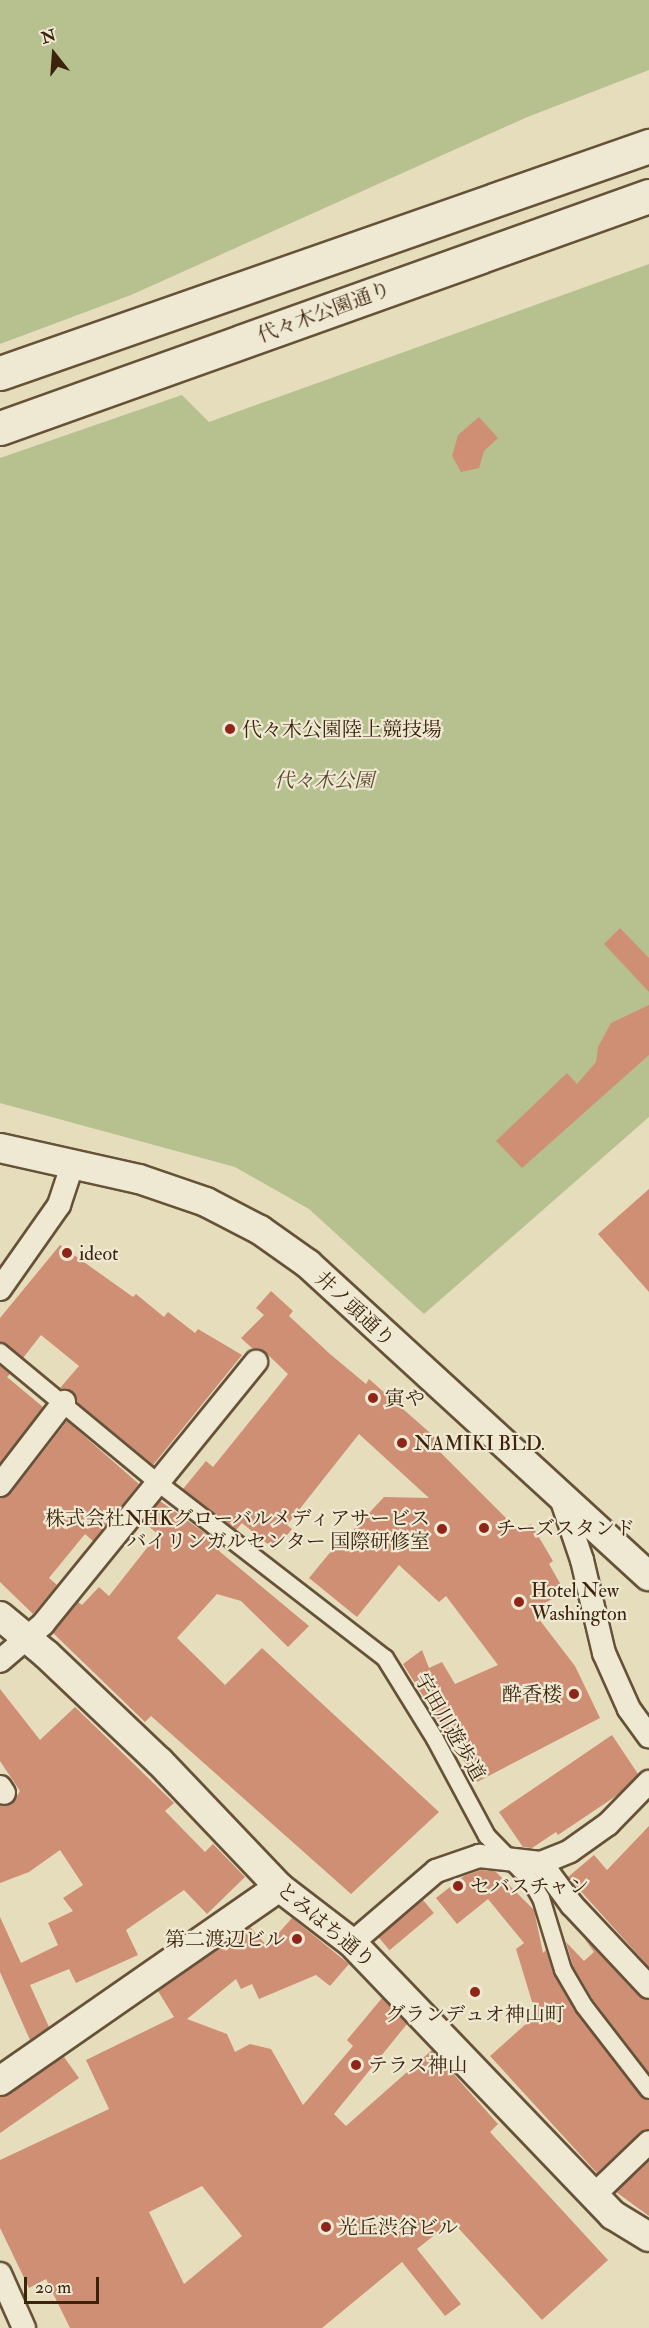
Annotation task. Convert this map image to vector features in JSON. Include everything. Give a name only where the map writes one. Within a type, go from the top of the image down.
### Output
[{"type":"main road","points":[[0,373],[649,146]]},
{"type":"main road","name":"代々木公園通り","points":[[0,428],[649,196]]},
{"type":"street","name":"井ノ頭通り","points":[[0,1148],[72,1166],[139,1179],[206,1202],[260,1230],[308,1264],[649,1576]]},
{"type":"street","points":[[0,1289],[59,1205],[72,1166]]},
{"type":"street","name":"宇田川遊歩道","points":[[0,1352],[64,1402],[157,1482],[385,1658],[435,1739],[487,1836],[531,1881],[541,1898],[563,1970],[584,2006],[649,2090]]},
{"type":"street","points":[[0,1661],[28,1640],[256,1362]]},
{"type":"street","points":[[0,1485],[64,1402]]},
{"type":"street","points":[[560,1496],[582,1560],[604,1653],[629,1709],[649,1737]]},
{"type":"street","name":"とみはち通り","points":[[0,1616],[160,1762],[279,1887],[352,1943],[613,2215],[649,2237]]},
{"type":"street","points":[[0,1638],[28,1640]]},
{"type":"street","points":[[352,1943],[436,1871],[479,1856],[511,1863],[541,1863],[570,1851],[608,1824],[649,1782]]},
{"type":"street","points":[[541,1863],[572,1905],[649,1987]]},
{"type":"street","points":[[0,2081],[279,1887]]},
{"type":"street","points":[[594,2195],[649,2142]]},
{"type":"street","points":[[0,2274],[24,2328]]},
{"type":"green space","points":[[0,0],[649,0],[649,70],[525,118],[131,295],[0,344]]},
{"type":"green space","name":"代々木公園","points":[[649,264],[649,1117],[424,1314],[309,1209],[235,1167],[0,1103],[0,458],[182,395],[209,422]]},
{"type":"building","points":[[479,417],[498,438],[484,451],[479,468],[461,472],[452,456],[458,435]]},
{"type":"building","points":[[620,928],[649,958],[649,992],[604,944]]},
{"type":"building","points":[[649,1005],[649,1055],[522,1168],[496,1141],[567,1073],[577,1084],[596,1062],[598,1047],[611,1023]]},
{"type":"building","points":[[649,1189],[649,1292],[598,1234]]},
{"type":"building","points":[[60,1245],[133,1297],[136,1294],[164,1317],[168,1312],[195,1333],[198,1329],[242,1355],[153,1465],[77,1402],[73,1392],[60,1388],[79,1366],[41,1335],[23,1358],[0,1342],[0,1318]]},
{"type":"building","points":[[271,1291],[293,1311],[289,1316],[330,1354],[366,1384],[369,1379],[437,1439],[432,1444],[519,1531],[531,1524],[553,1561],[549,1564],[565,1592],[532,1610],[575,1666],[600,1718],[477,1782],[403,1664],[422,1650],[429,1668],[442,1662],[455,1684],[498,1665],[446,1596],[439,1602],[399,1565],[357,1617],[309,1578],[342,1538],[344,1540],[384,1497],[429,1498],[359,1434],[287,1525],[292,1529],[275,1550],[242,1523],[236,1530],[183,1489],[206,1461],[213,1467],[288,1374],[264,1351],[253,1349],[241,1338],[264,1315],[256,1308]]},
{"type":"building","points":[[0,1366],[10,1374],[7,1377],[43,1407],[0,1463]]},
{"type":"building","points":[[67,1421],[139,1484],[93,1541],[85,1534],[49,1578],[57,1585],[33,1614],[0,1582],[0,1498],[11,1493]]},
{"type":"building","points":[[160,1501],[223,1546],[219,1551],[309,1626],[288,1647],[241,1601],[217,1594],[177,1638],[225,1685],[262,1648],[439,1812],[351,1894],[151,1716],[145,1722],[53,1633],[78,1602],[82,1605],[99,1587],[109,1596],[158,1534],[143,1522]]},
{"type":"building","points":[[0,1689],[40,1740],[75,1707],[174,1803],[165,1811],[205,1852],[213,1844],[245,1877],[207,1914],[184,1890],[126,1930],[138,1955],[76,1983],[69,1969],[30,1985],[49,2027],[30,2040],[0,1972],[0,1917],[21,1963],[58,1945],[48,1923],[73,1911],[63,1898],[83,1885],[60,1850],[29,1872],[0,1883],[0,1806],[12,1804],[20,1791],[0,1761]]},
{"type":"building","points":[[612,1735],[638,1774],[619,1794],[558,1835],[556,1832],[532,1848],[523,1847],[499,1812]]},
{"type":"building","points":[[649,1826],[649,1967],[568,1877],[594,1855],[607,1870]]},
{"type":"building","points":[[481,1870],[495,1871],[534,1910],[543,1953],[546,1950],[554,1975],[575,2011],[641,2096],[649,2100],[649,2129],[640,2132],[597,2173],[490,2056],[536,2015],[516,1949],[524,1943],[488,1899],[457,1924],[436,1898],[464,1876]]},
{"type":"building","points":[[423,1900],[434,1913],[389,1950],[379,1937]]},
{"type":"building","points":[[292,1918],[349,1964],[330,1986],[316,1975],[259,1999],[252,1984],[241,1989],[236,1979],[187,2019],[227,2034],[235,2052],[250,2044],[271,2049],[303,2105],[353,2046],[347,2040],[382,1998],[407,2024],[334,2114],[346,2126],[432,2050],[498,2124],[490,2132],[608,2260],[542,2320],[452,2221],[417,2249],[461,2304],[445,2316],[402,2262],[322,2328],[70,2328],[46,2279],[29,2288],[0,2228],[0,2160],[109,2109],[86,2060],[174,2017],[158,1991],[250,1927],[267,1946]],"holes":[[[202,2186],[242,2236],[184,2284],[149,2212]]]},
{"type":"building","points":[[584,1938],[639,1996],[649,2000],[649,2073],[593,2000],[573,1966],[566,1942],[584,1961],[594,1952]]},
{"type":"building","points":[[64,2057],[79,2078],[0,2133],[0,2097]]},
{"type":"building","points":[[649,2161],[649,2216],[616,2192]]},
{"type":"place","name":"代々木公園陸上競技場","points":[[230,729]]},
{"type":"place","name":"ideot","points":[[67,1253]]},
{"type":"place","name":"寅や","points":[[373,1398]]},
{"type":"place","name":"NAMIKI BLD.","points":[[402,1443]]},
{"type":"place","name":"チーズスタンド","points":[[484,1528]]},
{"type":"place","name":"株式会社NHKグローバルメディアサービス バイリンガルセンター 国際研修室","points":[[442,1529]]},
{"type":"place","name":"Hotel New Washington","points":[[519,1602]]},
{"type":"place","name":"酔香楼","points":[[574,1694]]},
{"type":"place","name":"セバスチャン","points":[[458,1886]]},
{"type":"place","name":"第二渡辺ビル","points":[[297,1939]]},
{"type":"place","name":"グランデュオ神山町","points":[[475,1992]]},
{"type":"place","name":"テラス神山","points":[[356,2065]]},
{"type":"place","name":"光丘渋谷ビル","points":[[326,2227]]}]
